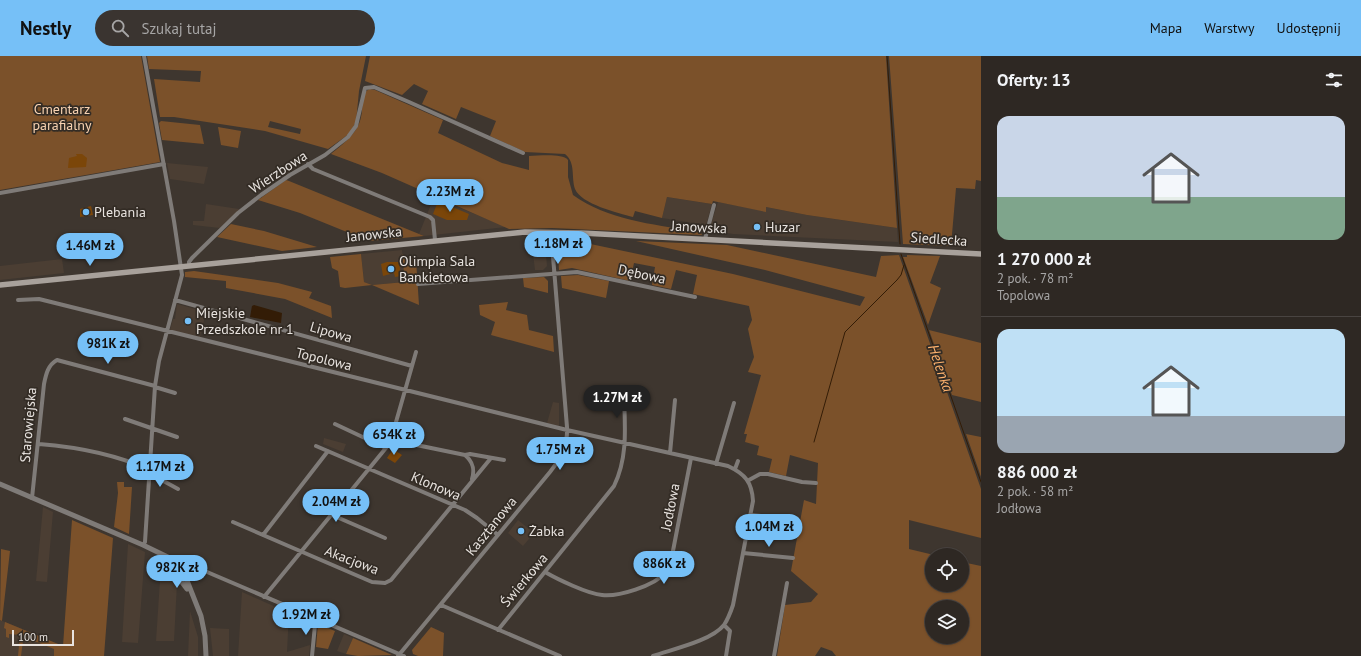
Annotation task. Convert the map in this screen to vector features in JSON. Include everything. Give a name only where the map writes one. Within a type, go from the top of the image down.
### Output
[{"type":"main road","name":"Janowska","points":[[0,285],[512,233],[551,232],[895,248]]},
{"type":"main road","name":"Siedlecka","points":[[895,248],[981,254]]},
{"type":"street","points":[[143,545],[153,429],[155,386],[166,332],[182,275],[182,266],[144,56]]},
{"type":"street","name":"Wierzbowa","points":[[189,265],[192,258],[238,213],[261,195],[330,151],[354,131],[364,89],[374,87],[523,153]]},
{"type":"street","points":[[0,193],[164,164]]},
{"type":"street","points":[[308,164],[312,169],[430,217],[433,220],[435,240]]},
{"type":"street","points":[[705,239],[714,205]]},
{"type":"street","name":"Kasztanowa","points":[[398,655],[441,605],[558,461],[566,446],[567,430],[551,232]]},
{"type":"street","name":"Dębowa","points":[[418,284],[577,272],[695,297]]},
{"type":"street","name":"Topolowa","points":[[18,300],[39,299],[166,332],[567,430],[716,464],[735,469],[749,480]]},
{"type":"street","name":"Lipowa","points":[[175,300],[412,366]]},
{"type":"street","points":[[264,597],[332,515],[392,439],[416,352]]},
{"type":"street","name":"Starowiejska","points":[[32,498],[39,444],[44,384],[50,366],[57,360],[155,386]]},
{"type":"street","points":[[155,386],[176,393]]},
{"type":"street","points":[[624,396],[625,443]]},
{"type":"street","points":[[670,453],[675,400]]},
{"type":"street","points":[[716,464],[734,403]]},
{"type":"street","points":[[126,419],[177,437]]},
{"type":"street","points":[[335,424],[386,448]]},
{"type":"street","points":[[392,439],[465,455],[470,454],[504,460]]},
{"type":"street","name":"Świerkowa","points":[[498,630],[614,486],[623,462],[625,443]]},
{"type":"street","points":[[39,444],[68,446],[124,460],[149,471],[178,489]]},
{"type":"street","name":"Klonowa","points":[[316,446],[452,505],[477,518],[498,534]]},
{"type":"street","points":[[263,535],[328,451]]},
{"type":"street","points":[[465,455],[473,465],[474,473],[471,482]]},
{"type":"street","name":"Akacjowa","points":[[233,522],[372,582],[385,583],[391,580],[491,458]]},
{"type":"street","name":"Jodłowa","points":[[545,572],[592,593],[601,595],[620,594],[657,580],[669,568],[691,458]]},
{"type":"street","points":[[735,469],[738,460]]},
{"type":"street","points":[[653,656],[666,654],[700,640],[714,633],[724,625],[733,605],[753,501],[753,492],[749,480],[760,474],[768,474],[802,482],[816,483]]},
{"type":"street","points":[[0,484],[143,545],[176,561],[181,561],[398,655],[404,656]]},
{"type":"street","points":[[332,515],[385,538]]},
{"type":"street","points":[[750,516],[797,520]]},
{"type":"street","points":[[155,551],[172,567],[173,571],[191,595]]},
{"type":"street","points":[[743,553],[793,558]]},
{"type":"street","points":[[172,567],[176,561]]},
{"type":"street","points":[[185,564],[184,572],[191,595],[201,616],[205,636],[206,656]]},
{"type":"street","points":[[176,574],[191,569],[201,570]]},
{"type":"street","points":[[774,656],[786,583]]},
{"type":"street","points":[[441,605],[560,656]]},
{"type":"street","points":[[312,656],[317,619]]},
{"type":"street","points":[[724,625],[730,632],[726,656]]},
{"type":"shaded area","points":[[167,163],[208,167],[204,184],[170,179]]},
{"type":"shaded area","points":[[434,197],[506,227],[424,236],[419,234]]},
{"type":"shaded area","points":[[667,197],[712,204],[706,225],[662,218]]},
{"type":"shaded area","points":[[718,202],[765,211],[766,207],[807,215],[897,228],[898,242],[733,234],[709,230]]},
{"type":"shaded area","points":[[206,204],[239,210],[220,228],[193,225],[193,221],[204,221]]},
{"type":"shaded area","points":[[538,237],[545,244],[547,266],[543,270],[535,270],[531,238]]},
{"type":"shaded area","points":[[402,250],[405,282],[372,285],[364,282],[361,254]]},
{"type":"shaded area","points":[[62,259],[64,273],[0,280],[0,266]]},
{"type":"shaded area","name":"Miejskie Przedszkole nr 1","points":[[177,304],[206,312],[200,337],[170,330],[173,319],[175,319]]},
{"type":"shaded area","points":[[254,305],[282,313],[281,323],[250,317],[252,306]]},
{"type":"shaded area","points":[[553,402],[559,403],[559,426],[547,423]]},
{"type":"shaded area","points":[[324,438],[346,444],[343,452],[323,444]]},
{"type":"shaded area","points":[[43,507],[53,512],[47,582],[36,581]]},
{"type":"shaded area","points":[[518,520],[534,533],[523,546],[508,533]]},
{"type":"shaded area","points":[[128,544],[145,552],[138,643],[122,642]]},
{"type":"shaded area","points":[[161,565],[177,583],[174,641],[156,641]]},
{"type":"shaded area","points":[[242,592],[289,613],[287,652],[310,645],[309,656],[238,656]]},
{"type":"shaded area","points":[[190,611],[198,637],[198,656],[188,656]]},
{"type":"shaded area","points":[[0,620],[20,628],[85,656],[0,656]]},
{"type":"shaded area","points":[[210,628],[229,629],[229,656],[213,656]]},
{"type":"shaded area","points":[[344,634],[353,638],[346,654],[337,651]]},
{"type":"green space","name":"Cmentarz parafialny","points":[[0,56],[141,56],[160,162],[0,190]]},
{"type":"green space","points":[[147,56],[366,56],[359,91],[356,122],[349,134],[328,149],[265,131],[174,117],[160,117],[154,79],[200,82],[201,71],[149,69]],"holes":[[[270,121],[301,129],[300,134],[268,127]]]},
{"type":"green space","points":[[370,56],[886,56],[897,228],[807,215],[766,207],[766,212],[713,201],[712,204],[667,197],[662,218],[635,211],[633,217],[610,210],[584,199],[579,194],[575,189],[571,162],[565,154],[525,152],[490,136],[496,121],[461,107],[456,119],[422,104],[428,91],[414,84],[402,95],[365,81]]},
{"type":"green space","points":[[889,56],[981,56],[981,181],[976,180],[975,189],[956,188],[951,246],[903,244]]},
{"type":"green space","points":[[370,89],[443,120],[438,133],[502,163],[529,170],[529,156],[544,155],[561,156],[565,158],[568,160],[568,177],[573,195],[601,210],[631,220],[693,231],[701,233],[702,235],[552,228],[509,229],[382,173],[331,154],[349,138],[357,128],[362,113],[364,94]]},
{"type":"green space","points":[[161,121],[200,125],[204,144],[162,140],[159,123]]},
{"type":"green space","points":[[218,127],[241,131],[238,148],[221,145]]},
{"type":"green space","points":[[286,180],[424,236],[369,241],[300,213],[258,200]]},
{"type":"green space","points":[[231,224],[264,231],[317,247],[282,251],[217,237]]},
{"type":"green space","points":[[562,238],[733,274],[860,306],[865,297],[765,270],[636,241],[727,245],[876,277],[881,256],[899,255],[981,489],[981,538],[909,520],[909,549],[925,553],[925,592],[969,592],[969,563],[981,566],[981,656],[836,656],[832,651],[821,647],[815,656],[777,656],[785,605],[811,602],[818,594],[791,571],[804,500],[816,504],[818,463],[790,455],[786,476],[769,472],[772,459],[757,455],[759,446],[745,442],[747,434],[744,434],[761,375],[748,372],[754,357],[748,329],[752,320],[749,306],[693,294],[697,275],[676,270],[671,289],[652,285],[655,267],[634,263],[630,281],[572,268],[559,270],[557,240]]},
{"type":"green space","points":[[361,254],[364,282],[372,285],[345,288],[340,287],[338,271],[332,268],[330,257]]},
{"type":"green space","points":[[402,254],[416,260],[419,305],[372,285],[405,282]]},
{"type":"green space","points":[[907,255],[940,256],[930,283],[941,288],[928,325],[903,257],[907,257]]},
{"type":"green space","points":[[194,271],[278,283],[312,292],[309,298],[331,306],[332,318],[285,299],[226,288],[226,281],[185,277],[185,272]]},
{"type":"green space","points":[[578,275],[609,281],[606,298],[562,288],[561,276]]},
{"type":"green space","points":[[544,277],[548,281],[548,293],[524,287],[523,278]]},
{"type":"green space","points":[[508,302],[506,310],[527,315],[529,330],[553,336],[554,352],[491,335],[495,322],[480,315],[479,305]]},
{"type":"green space","points":[[929,330],[981,343],[981,402],[952,395]]},
{"type":"green space","points":[[966,434],[981,437],[981,477]]},
{"type":"green space","points":[[117,482],[124,482],[124,487],[132,487],[129,534],[114,527],[118,493]]},
{"type":"green space","points":[[72,520],[113,538],[104,656],[54,656],[54,649],[37,642],[23,641],[21,656],[18,656],[20,635],[9,634],[9,638],[6,637],[6,629],[4,628],[5,622],[63,646]]},
{"type":"green space","points":[[1,549],[10,551],[2,621],[0,620]]},
{"type":"green space","points":[[318,624],[335,631],[328,649],[316,647]]},
{"type":"green space","points":[[431,627],[444,633],[443,656],[418,656],[413,654],[412,650]]},
{"type":"green space","points":[[353,638],[392,655],[358,656],[346,654]]},
{"type":"building","points":[[76,154],[82,154],[87,158],[86,167],[68,168],[69,158],[77,156]]},
{"type":"building","points":[[438,201],[469,214],[467,220],[447,220],[433,214]]},
{"type":"building","name":"Plebania","points":[[91,206],[93,215],[80,217],[80,209]]},
{"type":"building","name":"Olimpia Sala Bankietowa","points":[[387,262],[399,262],[401,276],[395,277],[394,273],[383,276],[381,264]]},
{"type":"building","points":[[393,449],[402,455],[395,463],[387,458]]},
{"type":"waterway","name":"Helenka","points":[[887,56],[900,244]]},
{"type":"waterway","name":"Helenka","points":[[901,254],[981,482]]},
{"type":"waterway","points":[[814,442],[845,332],[897,280],[901,275],[904,265]]},
{"type":"place","name":"Plebania","points":[[86,212]]},
{"type":"place","name":"Huzar","points":[[757,227]]},
{"type":"place","name":"Olimpia Sala Bankietowa","points":[[391,269]]},
{"type":"place","name":"Miejskie Przedszkole nr 1","points":[[188,321]]},
{"type":"place","name":"Żabka","points":[[521,531]]}]
